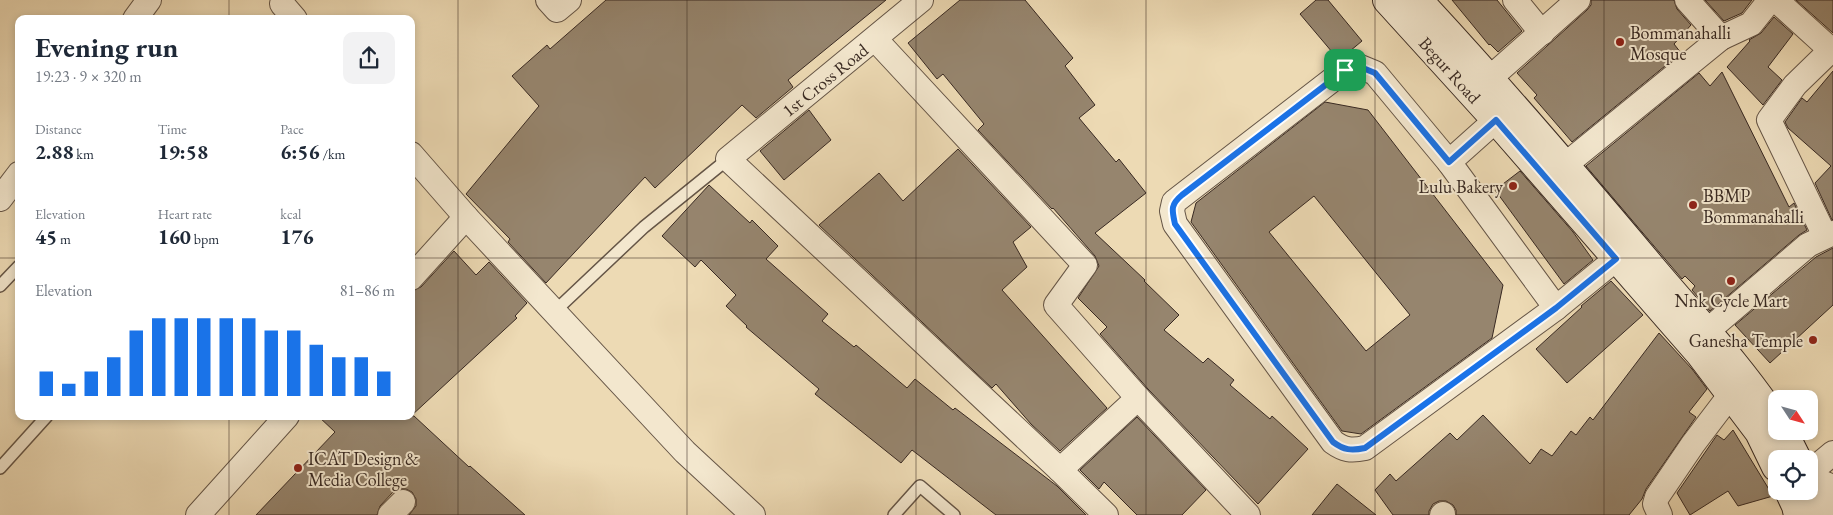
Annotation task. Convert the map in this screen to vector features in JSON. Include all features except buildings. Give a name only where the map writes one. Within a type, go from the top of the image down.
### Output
[{"type":"main road","name":"Begur Road","points":[[1387,0],[1496,120],[1700,354],[1759,432],[1768,451]]},
{"type":"main road","name":"Begur Road","points":[[1418,0],[1490,78],[1565,165],[1768,409]]},
{"type":"main road","points":[[1818,498],[1827,515]]},
{"type":"main road","points":[[1793,500],[1798,515]]},
{"type":"street","points":[[138,15],[149,0]]},
{"type":"street","name":"1st Cross Road","points":[[728,159],[921,0]]},
{"type":"street","points":[[1515,0],[1542,33]]},
{"type":"street","points":[[1490,78],[1578,0]]},
{"type":"street","points":[[1687,0],[1721,38]]},
{"type":"street","points":[[1565,165],[1721,38],[1751,24],[1770,0]]},
{"type":"street","points":[[1706,332],[1808,245],[1829,234],[1770,120],[1795,85],[1832,49],[1776,0]]},
{"type":"street","points":[[875,39],[1085,265],[1056,305],[1234,511]]},
{"type":"street","points":[[1556,308],[1449,162],[1375,73],[1358,66],[1345,70],[1174,202],[1172,211],[1175,224],[1333,442],[1343,449],[1353,451],[1365,448],[1556,308],[1616,259]]},
{"type":"street","points":[[1449,162],[1496,120]]},
{"type":"street","points":[[415,159],[466,217],[685,452],[754,515]]},
{"type":"street","points":[[728,159],[1106,515]]},
{"type":"street","points":[[0,199],[15,179]]},
{"type":"street","points":[[415,274],[466,217]]},
{"type":"street","points":[[1660,515],[1655,504],[1657,497],[1693,444],[1731,394]]},
{"type":"street","points":[[1060,470],[1138,398]]},
{"type":"street","points":[[198,515],[283,420]]},
{"type":"street","points":[[1818,466],[1833,453]]},
{"type":"street","points":[[1818,481],[1833,487]]},
{"type":"lane","points":[[554,312],[644,227],[728,159]]},
{"type":"lane","points":[[0,286],[15,270]]},
{"type":"lane","points":[[0,468],[43,420]]},
{"type":"lane","points":[[894,515],[920,486],[954,515]]},
{"type":"place","name":"Bommanahalli Mosque","points":[[1620,42]]},
{"type":"place","name":"Lulu Bakery","points":[[1513,186]]},
{"type":"place","name":"BBMP Bommanahalli","points":[[1693,205]]},
{"type":"place","name":"Nnk Cycle Mart","points":[[1731,281]]},
{"type":"place","name":"Ganesha Temple","points":[[1813,340]]},
{"type":"place","name":"ICAT Design & Media College","points":[[298,468]]},
{"type":"route","points":[[1358,66],[1375,73],[1449,162],[1496,120],[1616,259],[1556,308],[1365,448],[1353,451],[1343,449],[1333,442],[1175,224],[1172,211],[1174,202],[1182,195],[1345,70],[1358,66]]}]
